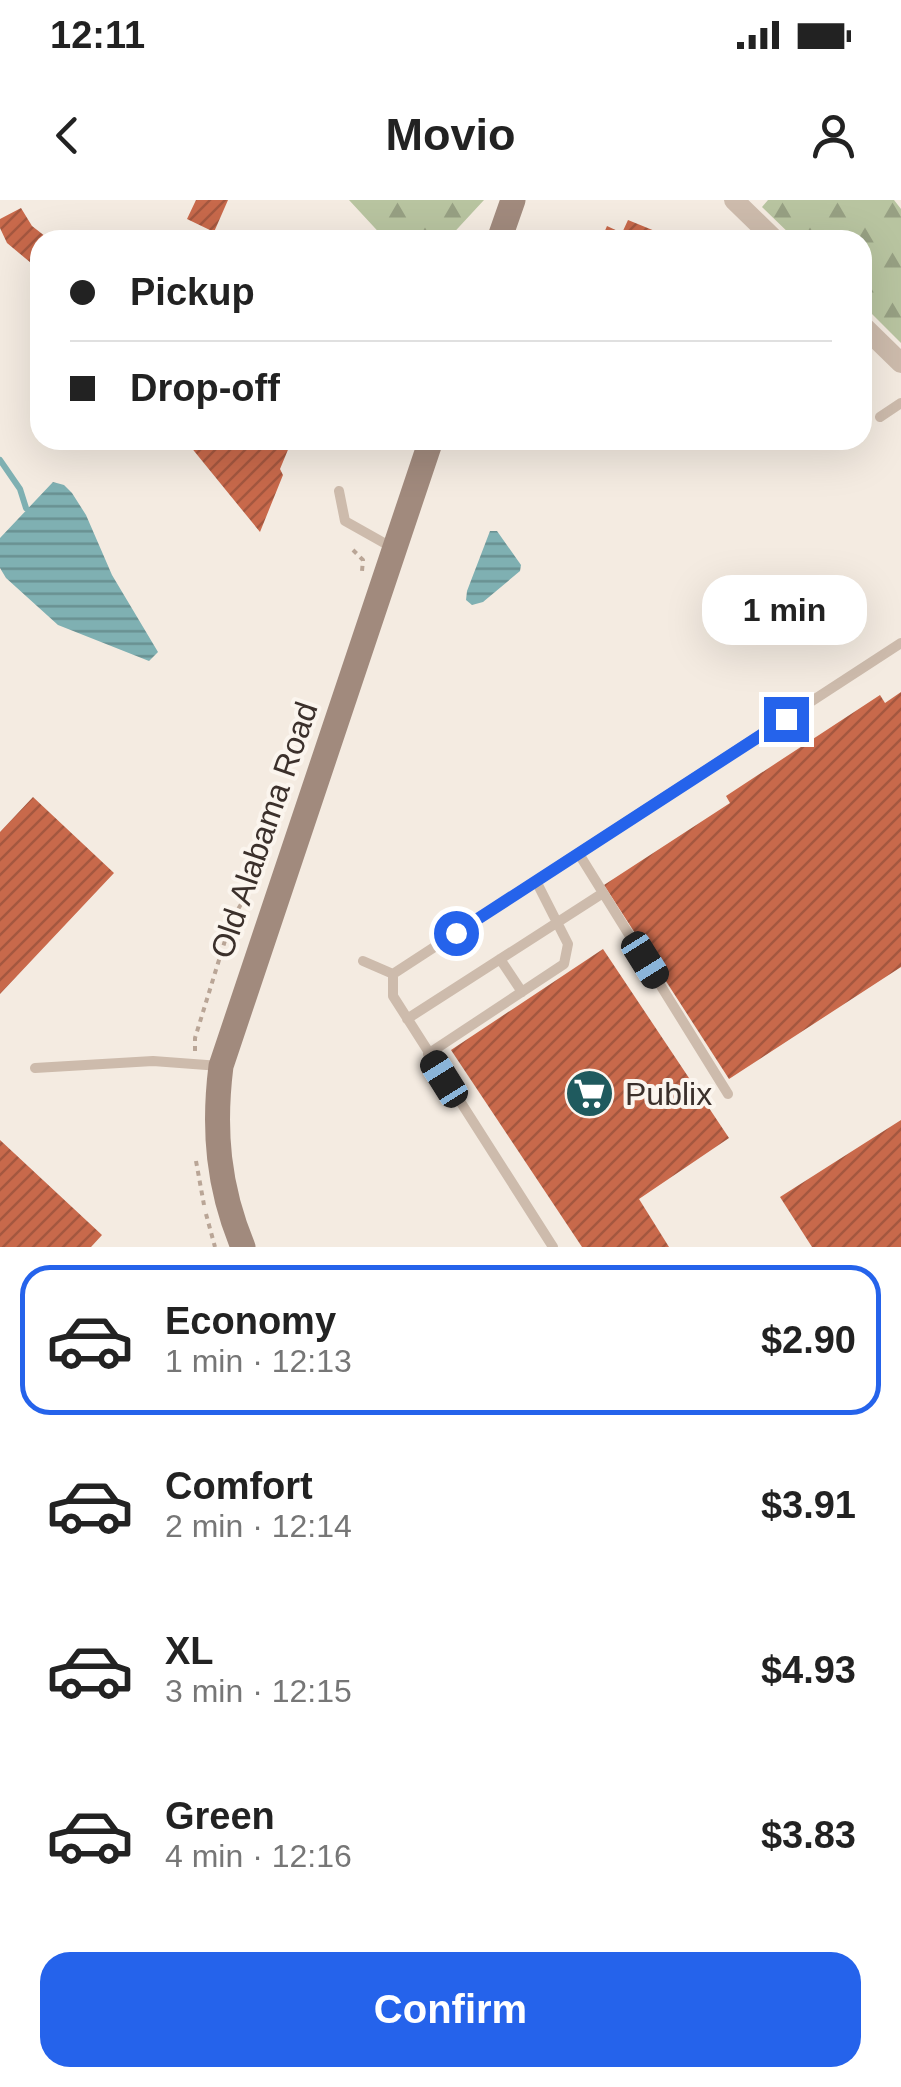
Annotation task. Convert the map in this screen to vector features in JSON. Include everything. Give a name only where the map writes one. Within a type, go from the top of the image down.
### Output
[{"type":"street","points":[[502,230],[512,200]]},
{"type":"street","points":[[734,200],[765,230]]},
{"type":"street","points":[[872,335],[901,363]]},
{"type":"street","name":"Old Alabama Road","points":[[243,1247],[222,1184],[216,1145],[221,1066],[428,450]]},
{"type":"lane","points":[[880,417],[901,402]]},
{"type":"lane","points":[[339,491],[345,521],[394,548]]},
{"type":"lane","points":[[393,974],[901,643]]},
{"type":"lane","points":[[579,854],[728,1094]]},
{"type":"lane","points":[[428,1054],[564,964],[568,944],[536,882]]},
{"type":"lane","points":[[408,1020],[603,893]]},
{"type":"lane","points":[[500,959],[522,992]]},
{"type":"lane","points":[[363,961],[393,974]]},
{"type":"lane","points":[[393,974],[393,996],[553,1247]]},
{"type":"lane","points":[[35,1068],[154,1061],[221,1066]]},
{"type":"green space","points":[[349,200],[484,200],[456,230],[377,230]]},
{"type":"green space","points":[[768,200],[894,200],[901,209],[901,343],[872,314],[872,230],[786,230],[762,207]]},
{"type":"water","points":[[53,482],[72,493],[86,515],[112,575],[158,652],[149,661],[58,625],[0,568],[0,538]]},
{"type":"water","points":[[490,531],[497,531],[521,565],[520,571],[483,602],[472,605],[466,600],[467,591]]},
{"type":"building","points":[[196,200],[228,200],[215,230],[187,219]]},
{"type":"building","points":[[21,208],[37,230],[30,230],[30,262],[7,243],[0,219]]},
{"type":"building","points":[[628,220],[652,230],[623,230]]},
{"type":"building","points":[[193,450],[288,450],[280,469],[283,475],[260,532]]},
{"type":"building","points":[[901,692],[901,967],[729,1079],[604,885],[730,803],[726,796],[880,695],[885,703]]},
{"type":"building","points":[[33,797],[114,873],[0,994],[0,832]]},
{"type":"building","name":"Publix","points":[[603,949],[729,1138],[639,1199],[669,1247],[582,1247],[451,1050]]},
{"type":"building","points":[[901,1120],[901,1247],[812,1247],[780,1197]]},
{"type":"building","points":[[0,1140],[102,1235],[91,1247],[0,1247]]},
{"type":"waterway","points":[[0,460],[20,489],[26,508]]},
{"type":"place","name":"Publix","points":[[590,1094]]},
{"type":"route","points":[[456,933],[786,719]]}]
